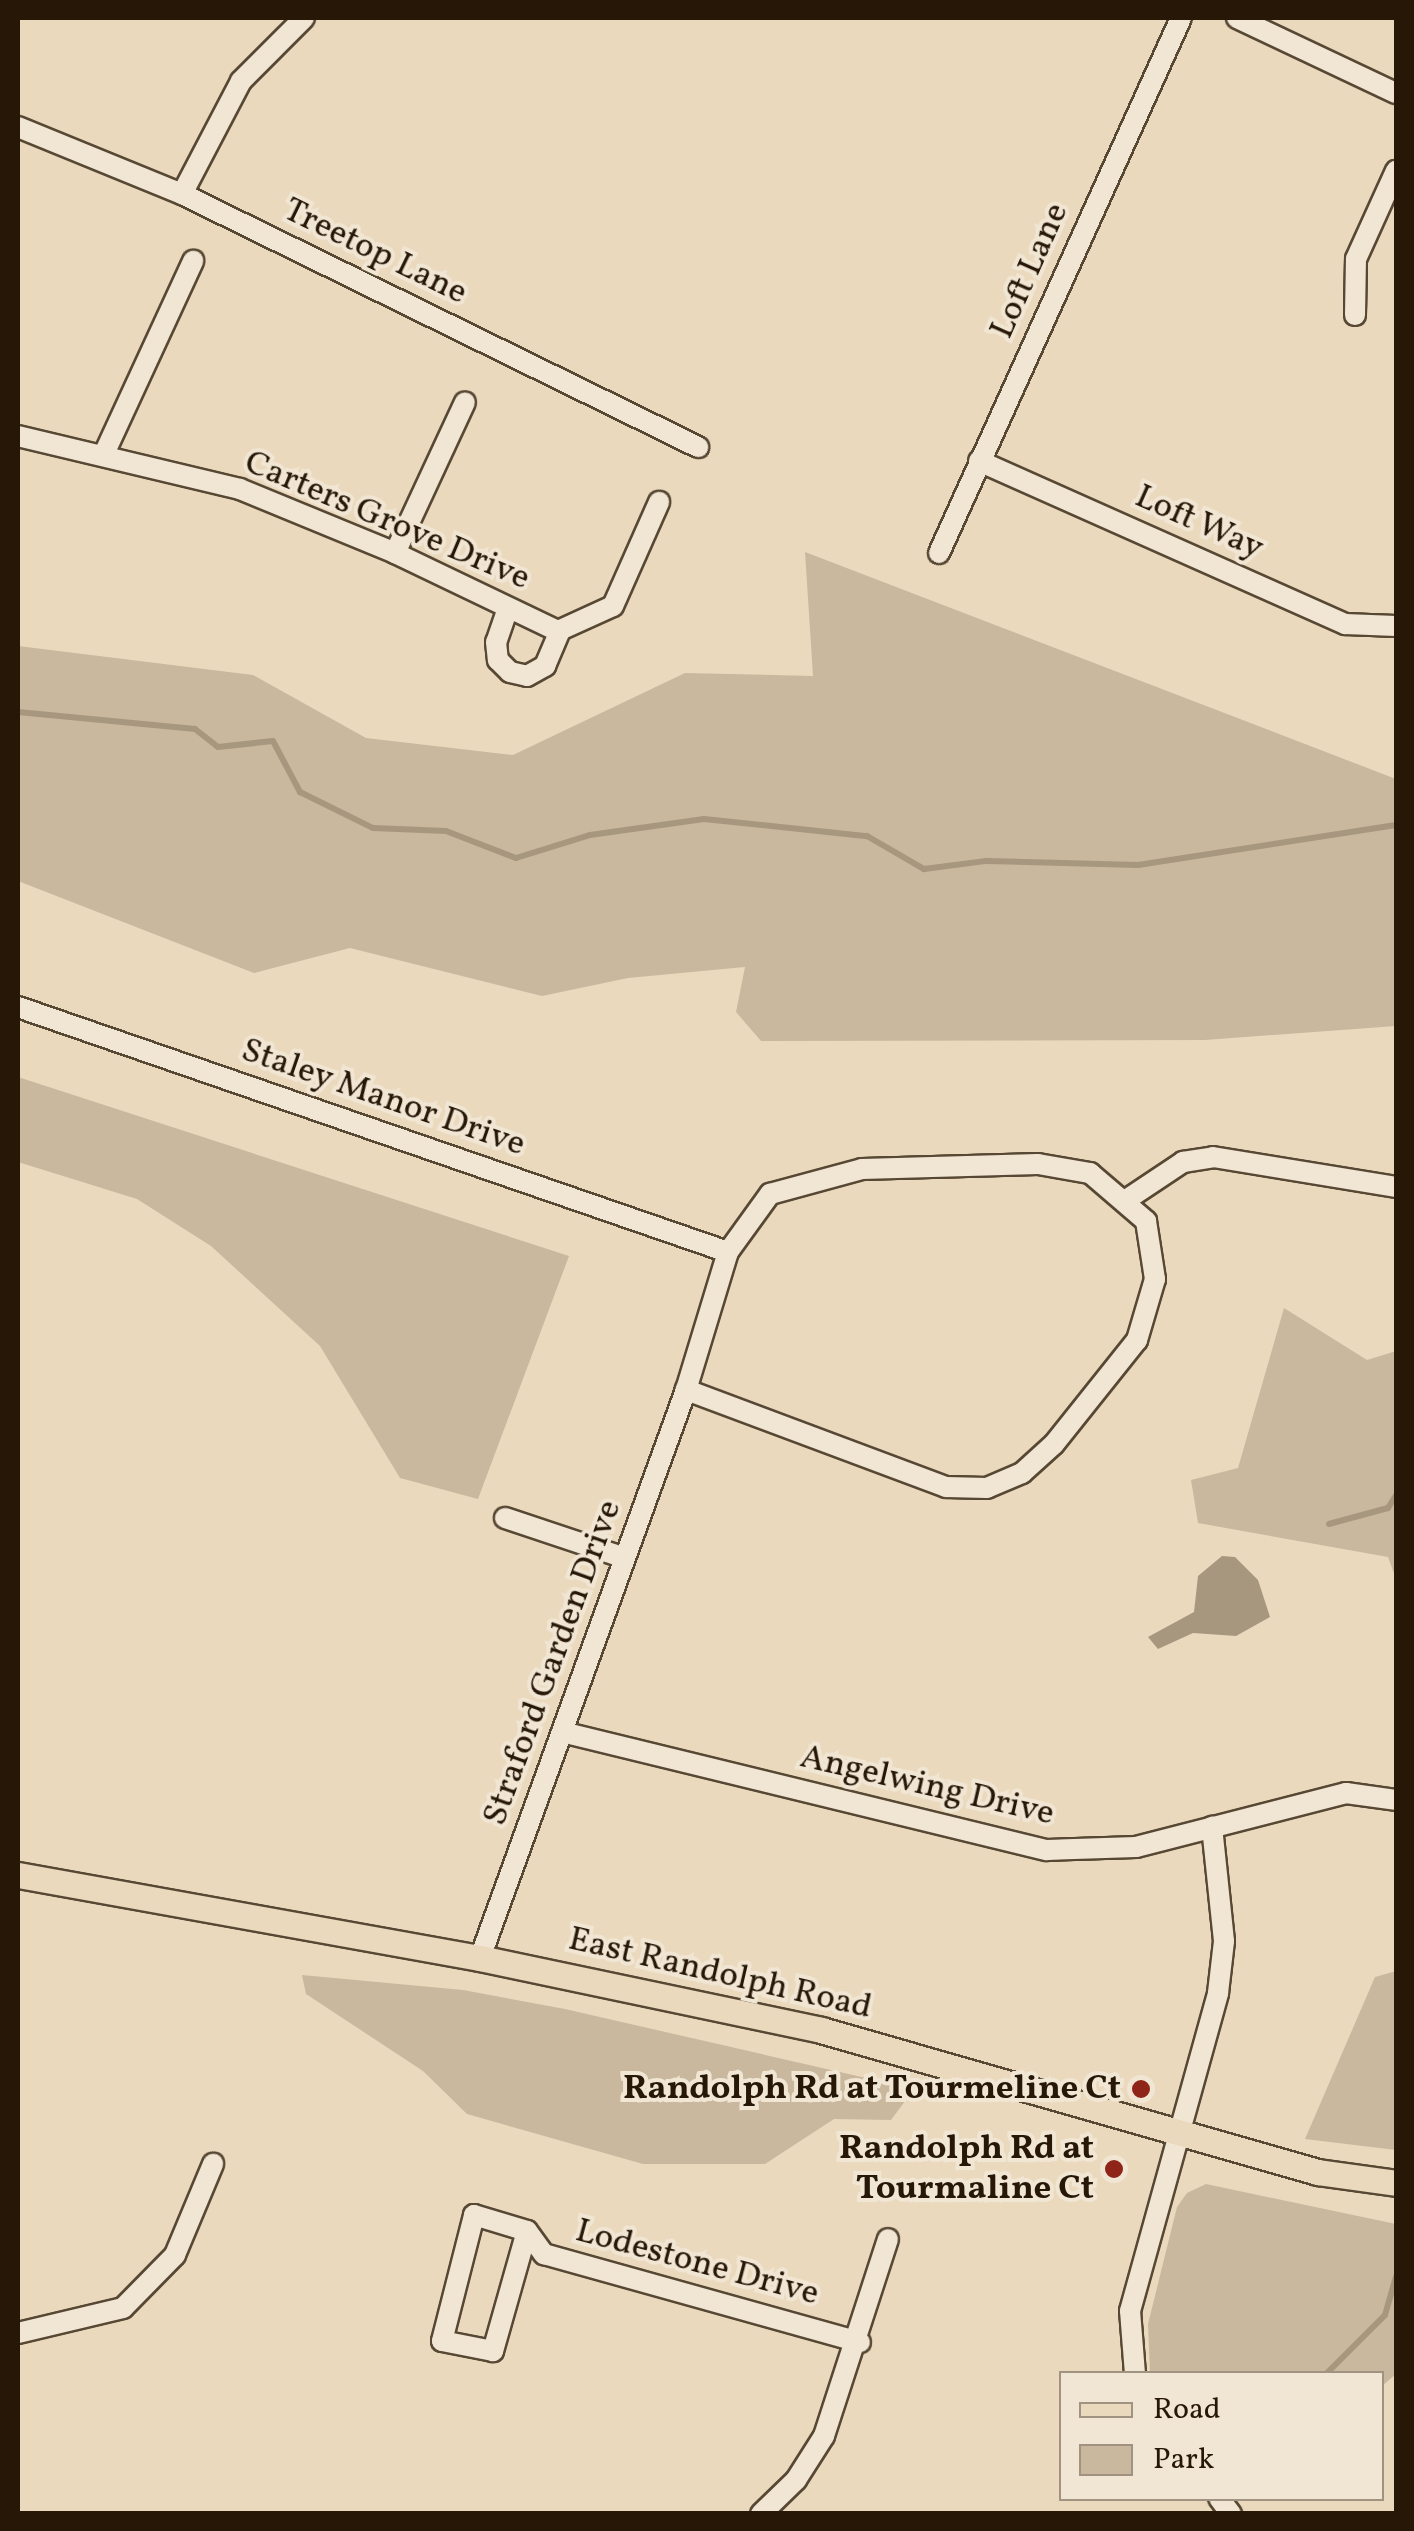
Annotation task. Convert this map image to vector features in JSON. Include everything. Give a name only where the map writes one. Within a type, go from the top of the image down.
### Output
[{"type":"main road","name":"East Randolph Road","points":[[18,1875],[480,1958],[821,2030],[1318,2172],[1396,2183]]},
{"type":"street","points":[[182,194],[241,82],[304,18]]},
{"type":"street","name":"Loft Lane","points":[[940,553],[1181,18]]},
{"type":"street","points":[[1237,18],[1396,93]]},
{"type":"street","name":"Treetop Lane","points":[[18,127],[182,194],[698,447]]},
{"type":"street","points":[[1355,315],[1356,258],[1396,171]]},
{"type":"street","points":[[104,454],[193,261]]},
{"type":"street","points":[[395,553],[464,402]]},
{"type":"street","name":"Carters Grove Drive","points":[[18,436],[240,489],[395,553],[560,630],[613,606],[660,502]]},
{"type":"street","name":"Loft Way","points":[[979,461],[1345,624],[1396,626]]},
{"type":"street","points":[[508,608],[496,642],[498,660],[510,672],[527,676],[545,666],[560,630]]},
{"type":"street","name":"Staley Manor Drive","points":[[18,1006],[728,1252]]},
{"type":"street","points":[[1126,1200],[1183,1162],[1214,1157],[1396,1187]]},
{"type":"street","name":"Straford Garden Drive","points":[[480,1958],[686,1390],[728,1252],[770,1194],[862,1169],[1038,1164],[1090,1172],[1126,1200],[1146,1222],[1155,1279],[1138,1340],[1054,1444],[1022,1474],[988,1488],[946,1488],[686,1390]]},
{"type":"street","points":[[505,1518],[625,1558]]},
{"type":"street","name":"Angelwing Drive","points":[[562,1732],[1046,1850],[1136,1847],[1346,1792],[1396,1800]]},
{"type":"street","points":[[1135,2371],[1130,2311],[1218,1993],[1224,1941],[1212,1827]]},
{"type":"street","points":[[18,2333],[122,2308],[175,2255],[213,2164]]},
{"type":"street","name":"Lodestone Drive","points":[[527,2231],[493,2351],[442,2341],[474,2215],[527,2231],[544,2254],[860,2342]]},
{"type":"street","points":[[761,2514],[824,2436],[860,2342],[888,2239]]},
{"type":"green space","points":[[805,552],[1396,779],[1396,1026],[1205,1040],[761,1041],[736,1012],[745,967],[628,978],[542,996],[350,948],[254,973],[18,881],[18,646],[253,675],[366,738],[513,755],[685,673],[813,676]]},
{"type":"green space","points":[[18,1077],[569,1256],[478,1499],[400,1478],[320,1346],[211,1246],[137,1199],[18,1162]]},
{"type":"green space","points":[[1284,1308],[1367,1360],[1396,1351],[1396,1579],[1388,1557],[1198,1523],[1191,1480],[1238,1468]]},
{"type":"green space","points":[[1396,1971],[1396,2150],[1305,2139],[1375,1977]]},
{"type":"green space","points":[[302,1975],[463,1990],[565,2009],[914,2089],[891,2120],[834,2119],[765,2164],[643,2164],[467,2114],[423,2071],[306,1994]]},
{"type":"green space","points":[[1206,2184],[1396,2224],[1396,2374],[1384,2384],[1384,2371],[1150,2371],[1148,2324],[1177,2207],[1187,2193]]},
{"type":"shaded area","points":[[1222,1556],[1235,1557],[1258,1580],[1270,1617],[1236,1636],[1193,1633],[1158,1649],[1148,1637],[1194,1612],[1198,1576]]},
{"type":"waterway","points":[[18,712],[195,729],[218,747],[273,741],[300,792],[373,828],[446,831],[516,858],[590,835],[704,819],[867,836],[924,869],[986,861],[1138,865],[1396,825]]},
{"type":"waterway","points":[[1329,1524],[1388,1508],[1396,1495]]},
{"type":"waterway","points":[[1329,2371],[1385,2315],[1396,2277]]},
{"type":"place","name":"Randolph Rd at Tourmeline Ct","points":[[1141,2089]]},
{"type":"place","name":"Randolph Rd at Tourmaline Ct","points":[[1114,2169]]}]
